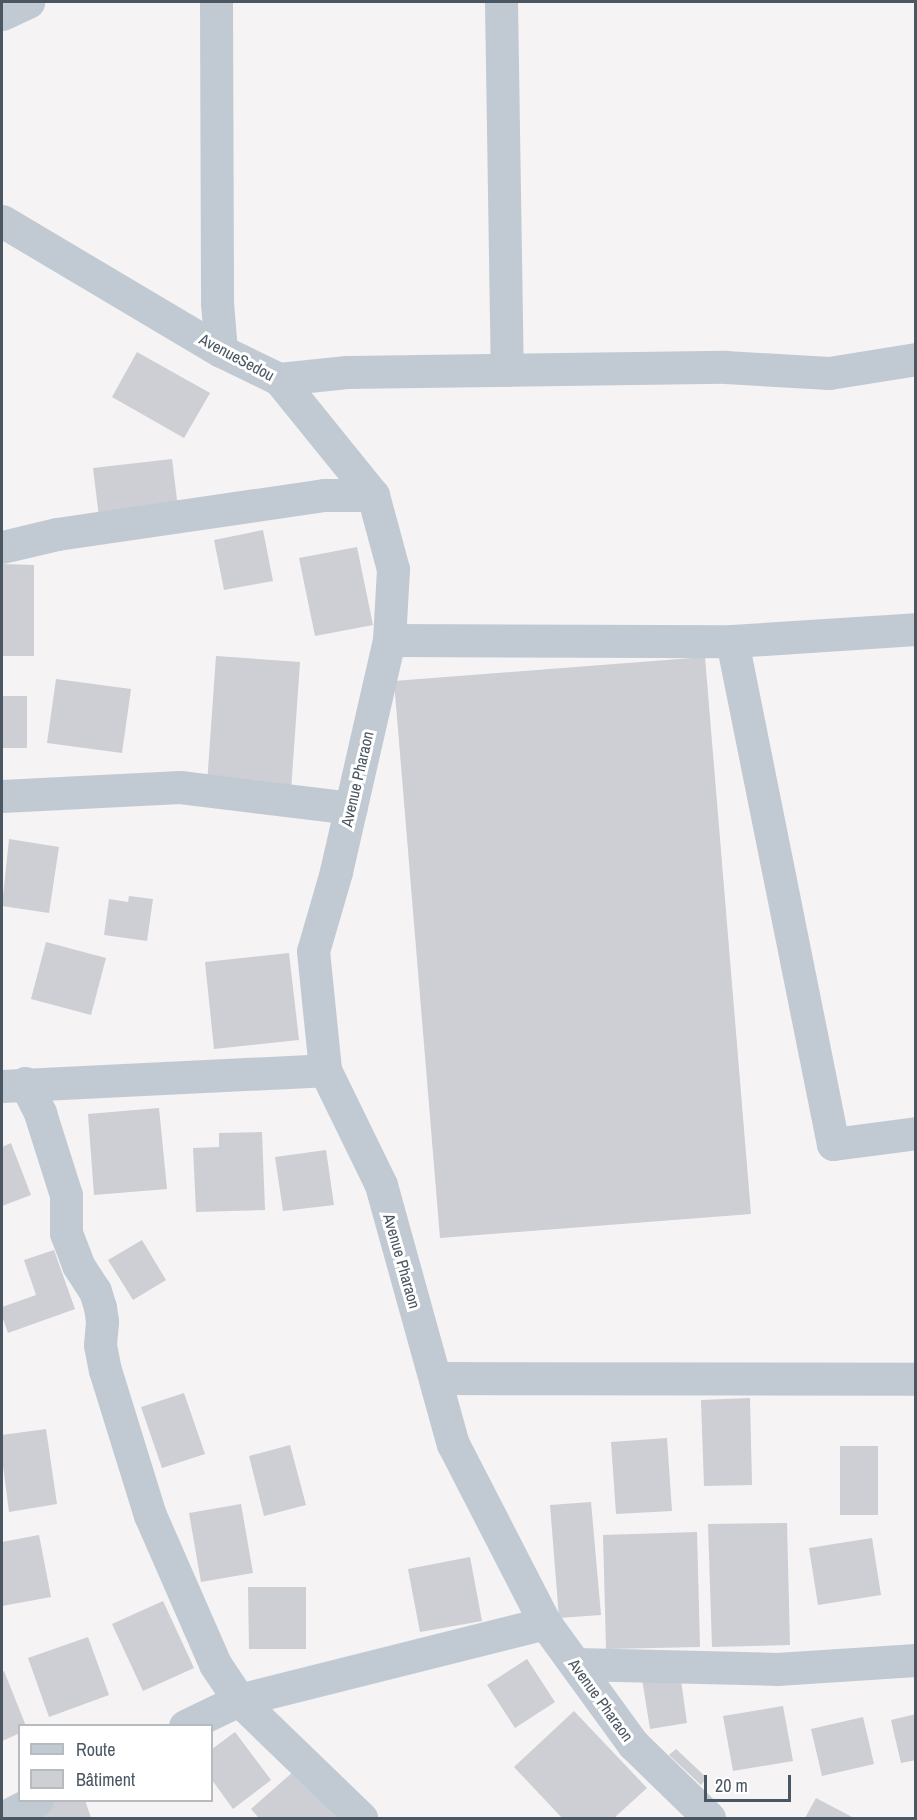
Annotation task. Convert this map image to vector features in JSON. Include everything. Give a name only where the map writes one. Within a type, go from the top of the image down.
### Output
[{"type":"street","points":[[2,14],[28,2]]},
{"type":"street","points":[[216,2],[217,303],[222,351]]},
{"type":"street","points":[[501,2],[507,370]]},
{"type":"street","name":"AvenueSedou","points":[[2,221],[222,351],[279,379],[373,495],[393,569],[389,640]]},
{"type":"street","points":[[279,379],[347,372],[725,367],[830,373],[915,359]]},
{"type":"street","points":[[2,547],[57,534],[324,495],[373,495]]},
{"type":"street","points":[[389,640],[732,641],[915,629]]},
{"type":"street","name":"Avenue Pharaon","points":[[389,640],[351,808],[313,951],[325,1071],[381,1185],[453,1444],[545,1623],[633,1744],[709,1818]]},
{"type":"street","points":[[732,641],[833,1144],[915,1133]]},
{"type":"street","points":[[2,796],[180,787],[351,808]]},
{"type":"street","points":[[13,1084],[325,1071]]},
{"type":"street","points":[[13,1084],[40,1113],[66,1195],[66,1233],[78,1265],[95,1291],[100,1307],[102,1322],[100,1345],[105,1370],[150,1515],[215,1664],[239,1700],[361,1818]]},
{"type":"street","points":[[435,1378],[915,1379]]},
{"type":"street","points":[[187,1724],[239,1700],[545,1623]]},
{"type":"street","points":[[576,1664],[777,1669],[915,1660]]},
{"type":"street","points":[[2,1818],[33,1802]]},
{"type":"building","points":[[137,352],[210,393],[184,438],[112,397]]},
{"type":"building","points":[[172,459],[178,508],[99,517],[93,468]]},
{"type":"building","points":[[263,530],[273,581],[224,590],[214,540]]},
{"type":"building","points":[[357,547],[373,625],[315,636],[299,558]]},
{"type":"building","points":[[2,564],[34,565],[34,656],[2,656]]},
{"type":"building","points":[[216,656],[300,662],[291,791],[207,784]]},
{"type":"building","points":[[705,657],[751,1214],[440,1238],[394,681]]},
{"type":"building","points":[[56,679],[131,689],[122,753],[47,743]]},
{"type":"building","points":[[2,696],[27,696],[27,748],[2,748]]},
{"type":"building","points":[[9,839],[59,847],[49,913],[2,906]]},
{"type":"building","points":[[129,896],[153,899],[147,941],[104,935],[109,899],[128,902]]},
{"type":"building","points":[[46,942],[106,958],[91,1015],[31,999]]},
{"type":"building","points":[[289,953],[299,1040],[214,1049],[205,962]]},
{"type":"building","points":[[159,1108],[167,1189],[94,1195],[88,1114]]},
{"type":"building","points":[[262,1132],[265,1210],[196,1212],[193,1148],[219,1147],[219,1133]]},
{"type":"building","points":[[11,1143],[31,1195],[2,1206],[2,1147]]},
{"type":"building","points":[[326,1150],[334,1205],[283,1211],[275,1157]]},
{"type":"building","points":[[142,1240],[166,1280],[133,1300],[108,1260]]},
{"type":"building","points":[[54,1250],[75,1309],[8,1333],[2,1316],[2,1307],[36,1295],[24,1260]]},
{"type":"building","points":[[184,1393],[205,1454],[162,1468],[141,1407]]},
{"type":"building","points":[[750,1398],[752,1485],[704,1486],[701,1400]]},
{"type":"building","points":[[46,1429],[57,1504],[9,1512],[2,1458],[2,1435]]},
{"type":"building","points":[[667,1438],[672,1511],[616,1514],[611,1442]]},
{"type":"building","points":[[290,1445],[306,1505],[264,1516],[249,1456]]},
{"type":"building","points":[[840,1446],[878,1446],[878,1515],[840,1515]]},
{"type":"building","points":[[591,1502],[601,1615],[559,1618],[550,1505]]},
{"type":"building","points":[[241,1504],[253,1573],[201,1582],[189,1513]]},
{"type":"building","points":[[787,1523],[790,1645],[712,1647],[708,1524]]},
{"type":"building","points":[[697,1532],[700,1647],[606,1649],[603,1535]]},
{"type":"building","points":[[39,1535],[51,1597],[2,1606],[2,1542]]},
{"type":"building","points":[[872,1538],[881,1595],[818,1605],[809,1548]]},
{"type":"building","points":[[470,1557],[482,1621],[420,1632],[408,1569]]},
{"type":"building","points":[[248,1587],[306,1587],[306,1649],[249,1649]]},
{"type":"building","points":[[163,1601],[194,1668],[143,1691],[112,1624]]},
{"type":"building","points":[[88,1637],[109,1695],[49,1717],[28,1658]]},
{"type":"building","points":[[527,1659],[555,1702],[515,1728],[487,1685]]},
{"type":"building","points":[[4,1671],[25,1724],[18,1724],[18,1734],[2,1741],[2,1672]]},
{"type":"building","points":[[680,1673],[687,1723],[650,1729],[642,1679]]},
{"type":"building","points":[[783,1706],[793,1761],[733,1771],[723,1716]]},
{"type":"building","points":[[574,1711],[647,1788],[614,1818],[562,1818],[514,1767]]},
{"type":"building","points":[[916,1714],[916,1760],[901,1763],[891,1720]]},
{"type":"building","points":[[863,1717],[874,1764],[822,1776],[811,1729]]},
{"type":"building","points":[[235,1732],[271,1780],[233,1809],[213,1781],[213,1748]]},
{"type":"building","points":[[676,1749],[707,1778],[701,1785],[669,1755]]},
{"type":"building","points":[[294,1771],[337,1818],[259,1818],[251,1809]]},
{"type":"building","points":[[816,1798],[854,1818],[805,1818]]},
{"type":"building","points":[[53,1802],[86,1802],[91,1818],[12,1818],[11,1815]]}]
